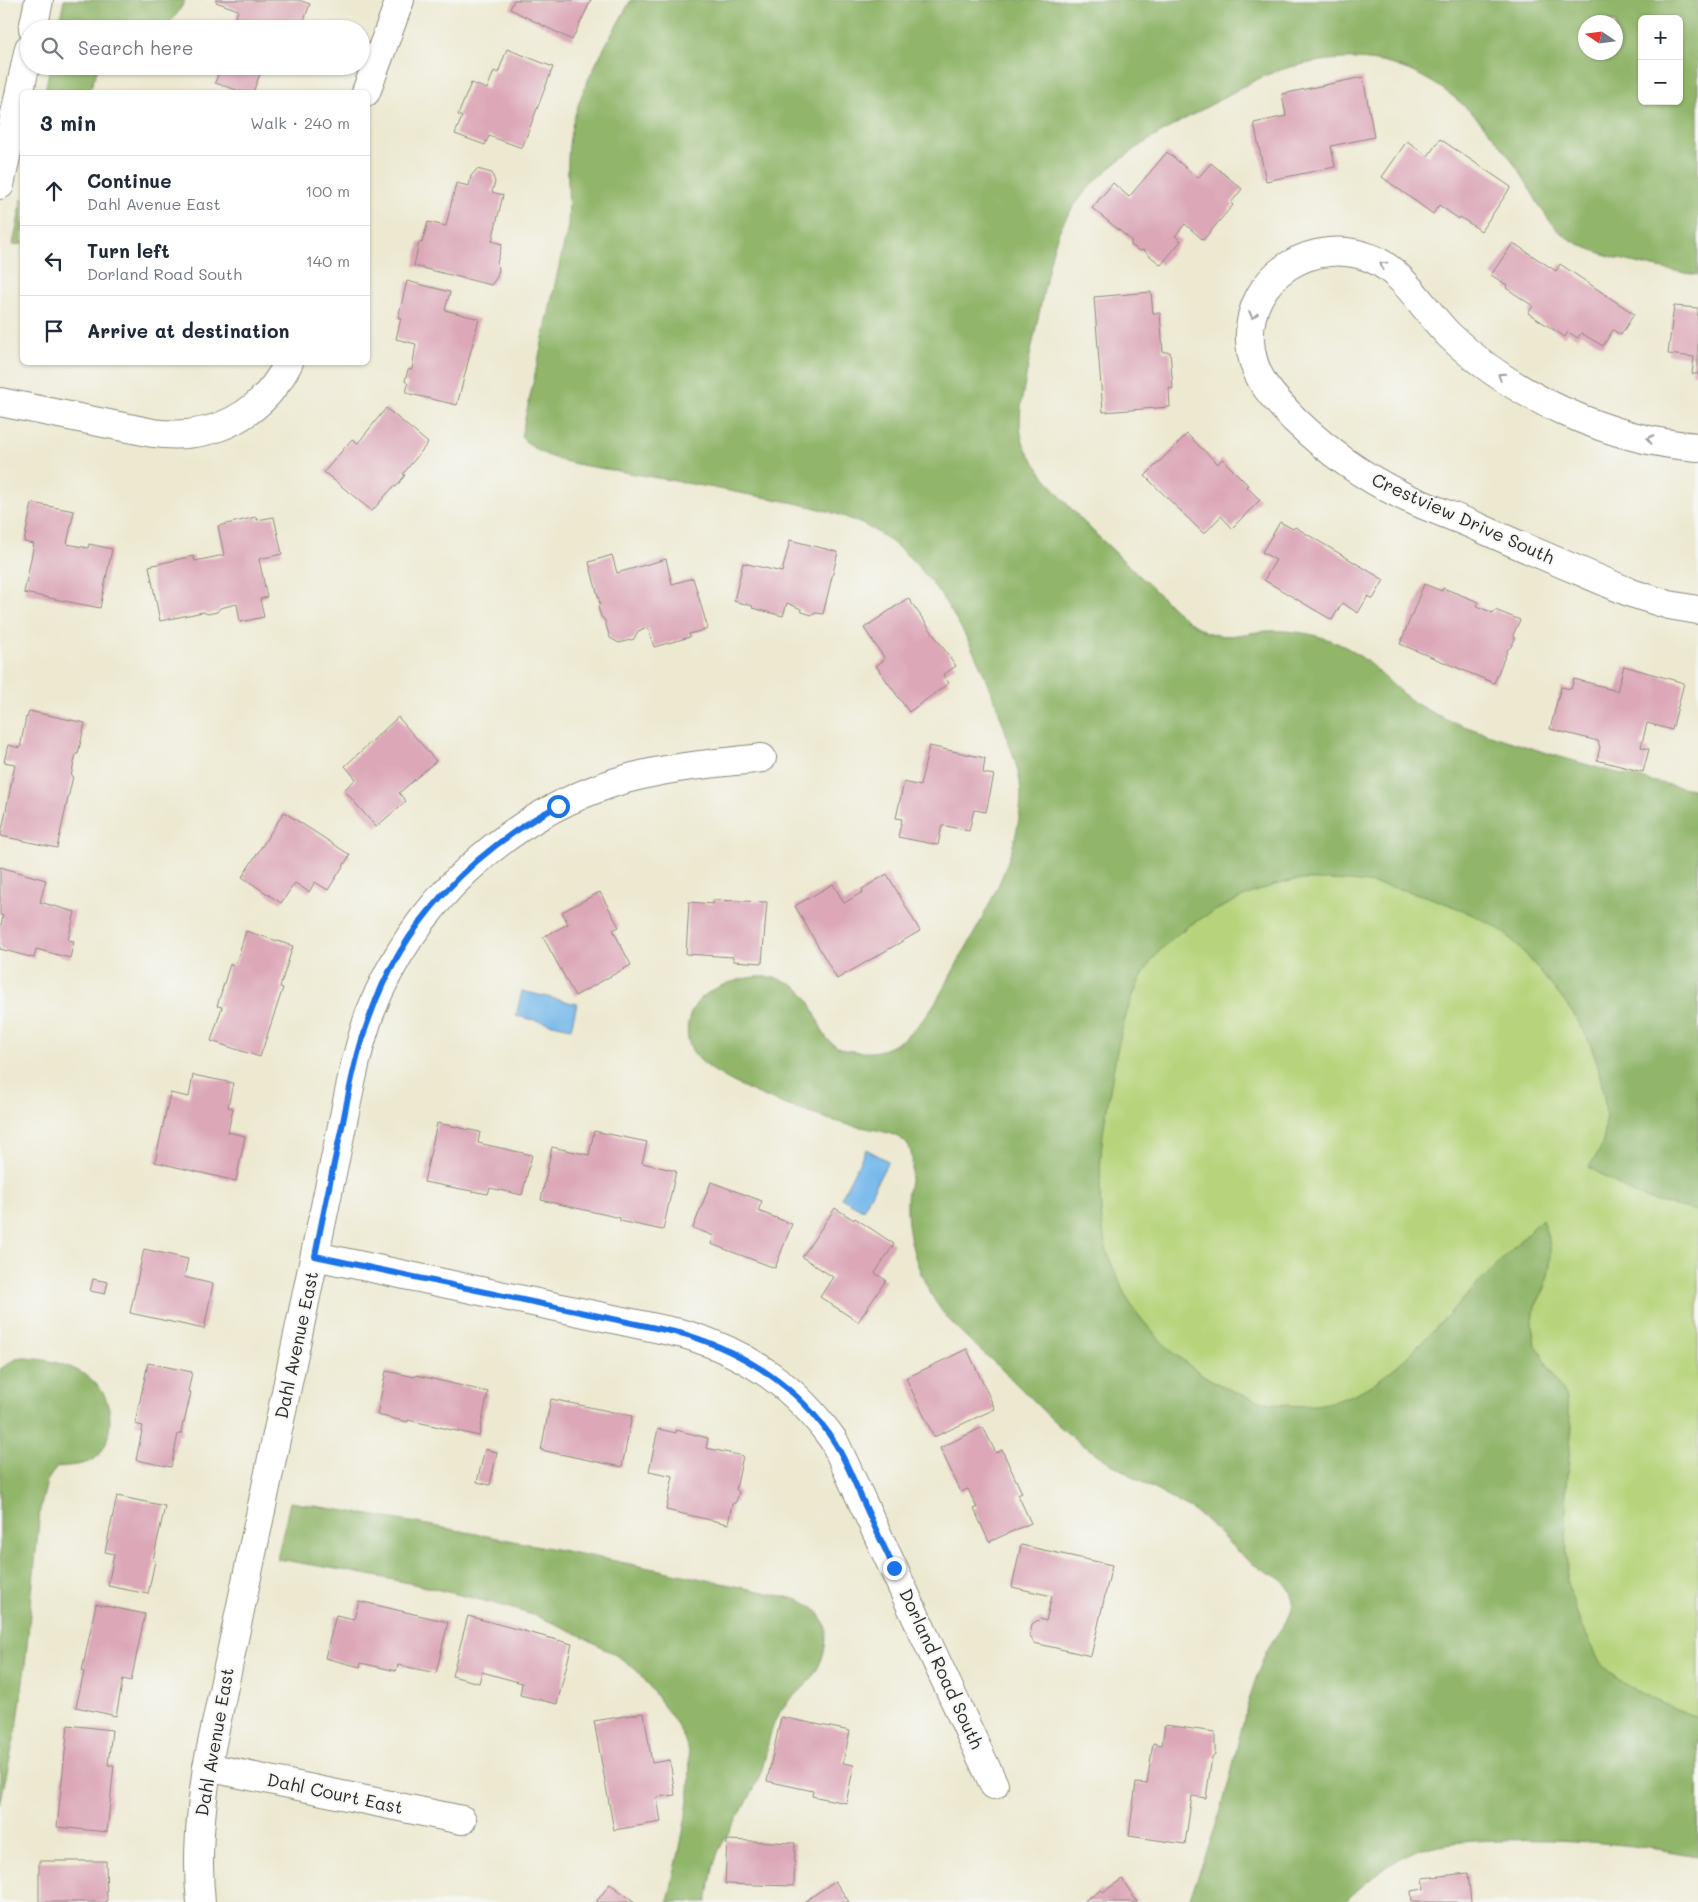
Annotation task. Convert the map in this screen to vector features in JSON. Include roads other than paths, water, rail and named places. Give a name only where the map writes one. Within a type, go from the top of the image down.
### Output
[{"type":"street","points":[[35,20],[39,0]]},
{"type":"street","points":[[367,90],[400,0]]},
{"type":"street","points":[[20,90],[23,75]]},
{"type":"street","points":[[0,185],[20,91]]},
{"type":"street","name":"Crestview Drive South","points":[[1698,447],[1670,444],[1612,429],[1571,414],[1529,394],[1494,371],[1462,346],[1436,320],[1399,277],[1381,264],[1366,257],[1348,252],[1329,251],[1298,260],[1284,269],[1272,281],[1260,297],[1254,312],[1250,329],[1250,345],[1254,366],[1262,383],[1302,426],[1324,446],[1358,471],[1402,495],[1622,589],[1668,605],[1698,610]]},
{"type":"street","points":[[0,402],[154,433],[190,434],[212,430],[246,414],[276,385],[287,365]]},
{"type":"street","name":"Dahl Avenue East","points":[[201,1902],[199,1837],[208,1767],[354,1067],[370,1014],[401,951],[441,896],[474,862],[535,817],[618,781],[664,771],[762,758]]},
{"type":"street","name":"Dorland Road South","points":[[315,1256],[684,1334],[731,1351],[769,1374],[804,1403],[834,1441],[994,1785]]},
{"type":"street","name":"Dahl Court East","points":[[208,1767],[462,1820]]},
{"type":"water","points":[[522,991],[577,1004],[571,1028],[516,1016]]},
{"type":"water","points":[[866,1149],[888,1161],[863,1210],[841,1198]]}]
